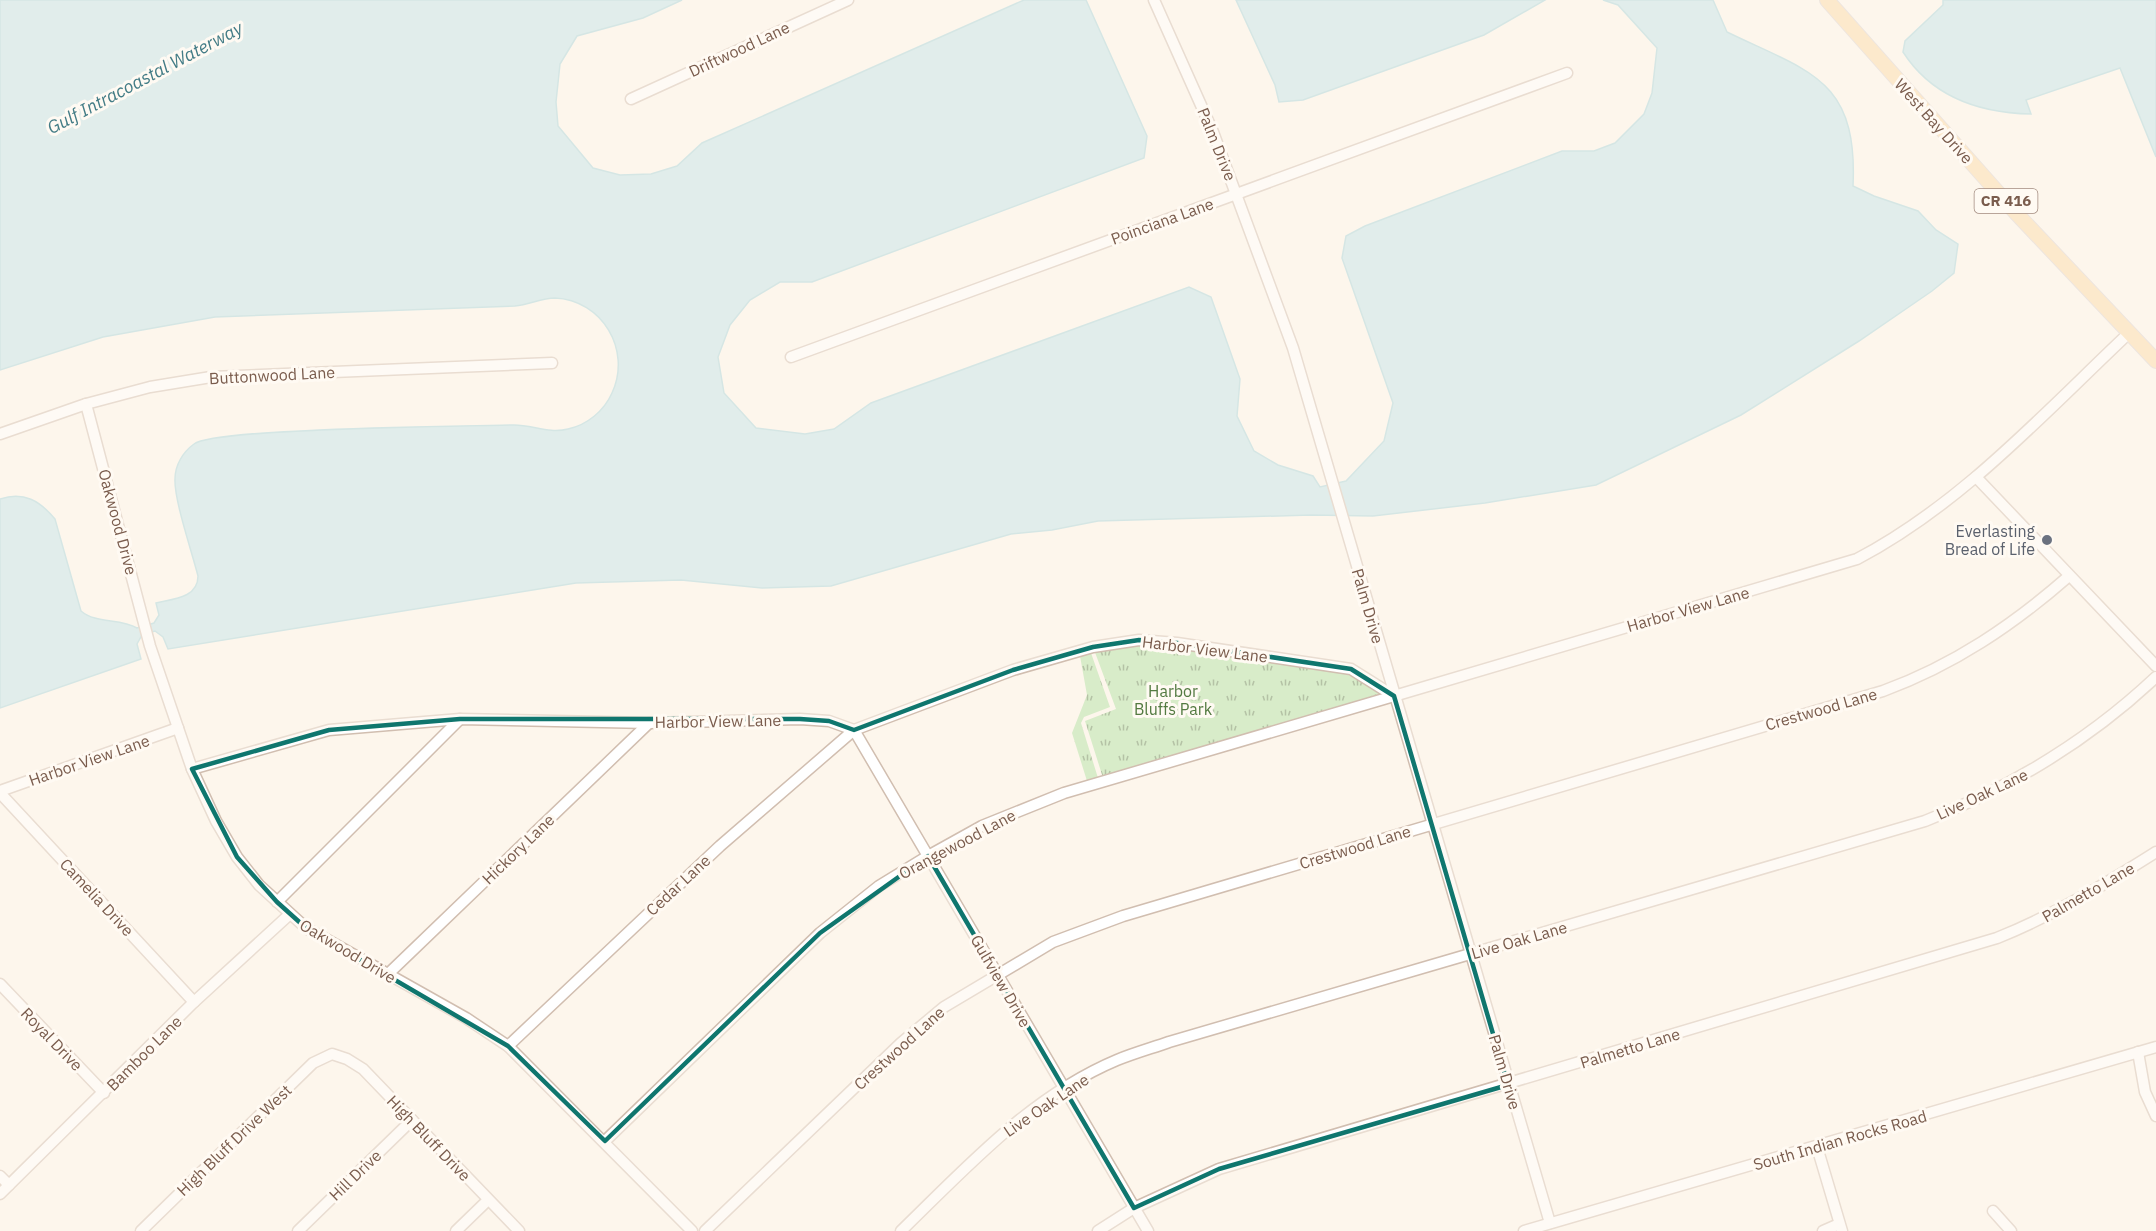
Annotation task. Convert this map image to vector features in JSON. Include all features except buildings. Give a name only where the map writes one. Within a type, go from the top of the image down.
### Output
[{"type":"main road","name":"West Bay Drive","points":[[1827,0],[2016,213],[2156,361]]},
{"type":"street","name":"Driftwood Lane","points":[[631,99],[848,0]]},
{"type":"street","name":"Palm Drive","points":[[1154,0],[1209,122],[1293,348],[1394,696],[1435,823],[1470,954],[1550,1223]]},
{"type":"street","name":"Poinciana Lane","points":[[790,357],[1567,74]]},
{"type":"street","name":"Harbor View Lane","points":[[192,769],[329,730],[460,719],[649,723],[800,719],[830,721],[854,730],[1013,670],[1094,647],[1139,640],[1177,643],[1351,669],[1394,696],[1857,559],[1921,522],[1976,477],[2129,333]]},
{"type":"street","name":"Buttonwood Lane","points":[[0,434],[86,404],[150,387],[211,376],[552,363]]},
{"type":"street","name":"Oakwood Drive","points":[[86,404],[150,646],[192,769],[216,821],[237,857],[259,885],[306,928],[466,1018],[508,1046],[692,1231]]},
{"type":"street","points":[[1976,477],[2156,666]]},
{"type":"street","name":"Crestwood Lane","points":[[705,1231],[901,1042],[944,1006],[1053,942],[1123,916],[1910,682],[1980,645],[2022,617],[2069,576]]},
{"type":"street","name":"Live Oak Lane","points":[[902,1231],[992,1142],[1064,1089],[1116,1061],[1169,1042],[1925,821],[1972,802],[2059,755],[2100,726],[2156,677]]},
{"type":"street","name":"Orangewood Lane","points":[[604,1141],[820,933],[879,886],[928,856],[982,826],[1064,793],[1394,696]]},
{"type":"street","points":[[277,902],[460,719]]},
{"type":"street","name":"Hickory Lane","points":[[387,975],[649,723]]},
{"type":"street","name":"Harbor View Lane","points":[[0,792],[178,728]]},
{"type":"street","name":"Gulfview Drive","points":[[854,730],[1148,1231]]},
{"type":"street","name":"Cedar Lane","points":[[508,1046],[720,846],[854,730]]},
{"type":"street","name":"Camelia Drive","points":[[0,792],[194,1002]]},
{"type":"street","name":"Palmetto Lane","points":[[1098,1231],[1134,1208],[1219,1169],[1996,938],[2040,921],[2080,900],[2156,852]]},
{"type":"street","name":"Bamboo Lane","points":[[0,1194],[194,1002],[290,914]]},
{"type":"street","name":"Royal Drive","points":[[0,984],[104,1093]]},
{"type":"street","name":"South Indian Rocks Road","points":[[1524,1231],[2156,1047]]},
{"type":"street","points":[[2138,1052],[2145,1092],[2156,1116]]},
{"type":"street","name":"High Bluff Drive","points":[[332,1054],[347,1059],[363,1069],[519,1231]]},
{"type":"street","name":"High Bluff Drive West","points":[[141,1231],[313,1063],[332,1054]]},
{"type":"street","name":"Hill Drive","points":[[298,1231],[412,1120]]},
{"type":"street","points":[[1817,1147],[1840,1227],[1823,1231]]},
{"type":"street","points":[[0,1176],[9,1185]]},
{"type":"street","points":[[456,1231],[488,1200]]},
{"type":"street","points":[[1993,1211],[2011,1231]]},
{"type":"highlighted area","points":[[1139,640],[1177,643],[1351,669],[1394,696],[1508,1085],[1219,1169],[1134,1208],[928,856],[820,933],[605,1141],[508,1046],[306,928],[277,902],[237,857],[192,769],[329,730],[460,719],[800,719],[829,721],[854,730],[1013,670],[1093,647]]},
{"type":"green space","name":"Harbor Bluffs Park","points":[[1139,640],[1351,669],[1394,696],[1104,781],[1085,721],[1116,709],[1093,647]]},
{"type":"green space","points":[[1091,653],[1110,707],[1084,717],[1081,723],[1098,778],[1087,781],[1072,733],[1087,695],[1080,656]]},
{"type":"water","name":"Gulf Intracoastal Waterway","points":[[0,0],[682,0],[643,18],[577,36],[560,64],[556,102],[558,126],[593,168],[620,175],[651,174],[677,166],[702,143],[1024,0],[1086,0],[1147,136],[1144,158],[812,282],[780,282],[750,300],[730,325],[718,357],[724,393],[756,428],[805,434],[834,429],[871,403],[1189,287],[1211,297],[1240,379],[1237,416],[1254,451],[1278,465],[1313,476],[1320,487],[1346,481],[1384,441],[1393,403],[1342,258],[1346,236],[1365,226],[1562,151],[1594,151],[1615,143],[1644,114],[1652,93],[1657,48],[1618,5],[1603,0],[1713,0],[1727,32],[1804,70],[1823,84],[1837,100],[1847,122],[1852,150],[1853,186],[1918,211],[1936,230],[1958,244],[1954,273],[1932,291],[1859,341],[1741,415],[1596,485],[1485,503],[1373,516],[1311,515],[1098,521],[1052,530],[1011,534],[831,586],[762,588],[681,580],[576,583],[168,649],[163,637],[155,631],[142,635],[137,644],[141,659],[0,708],[0,499],[17,496],[31,499],[55,519],[81,611],[94,618],[137,628],[154,623],[159,615],[156,603],[183,596],[194,589],[197,583],[198,576],[175,488],[176,469],[180,459],[194,444],[246,434],[293,431],[514,425],[548,430],[568,429],[588,421],[604,406],[612,393],[617,377],[618,360],[609,330],[599,318],[587,308],[572,301],[555,298],[515,306],[215,317],[103,337],[0,370]]},
{"type":"water","points":[[1236,0],[1545,0],[1484,35],[1303,100],[1279,102],[1275,85]]},
{"type":"water","points":[[1943,0],[2156,0],[2156,157],[2120,68],[2026,100],[2031,114],[1976,106],[1959,100],[1928,81],[1903,52],[1905,41],[1943,5]]},
{"type":"place","name":"Everlasting Bread of Life","points":[[2047,540]]}]
